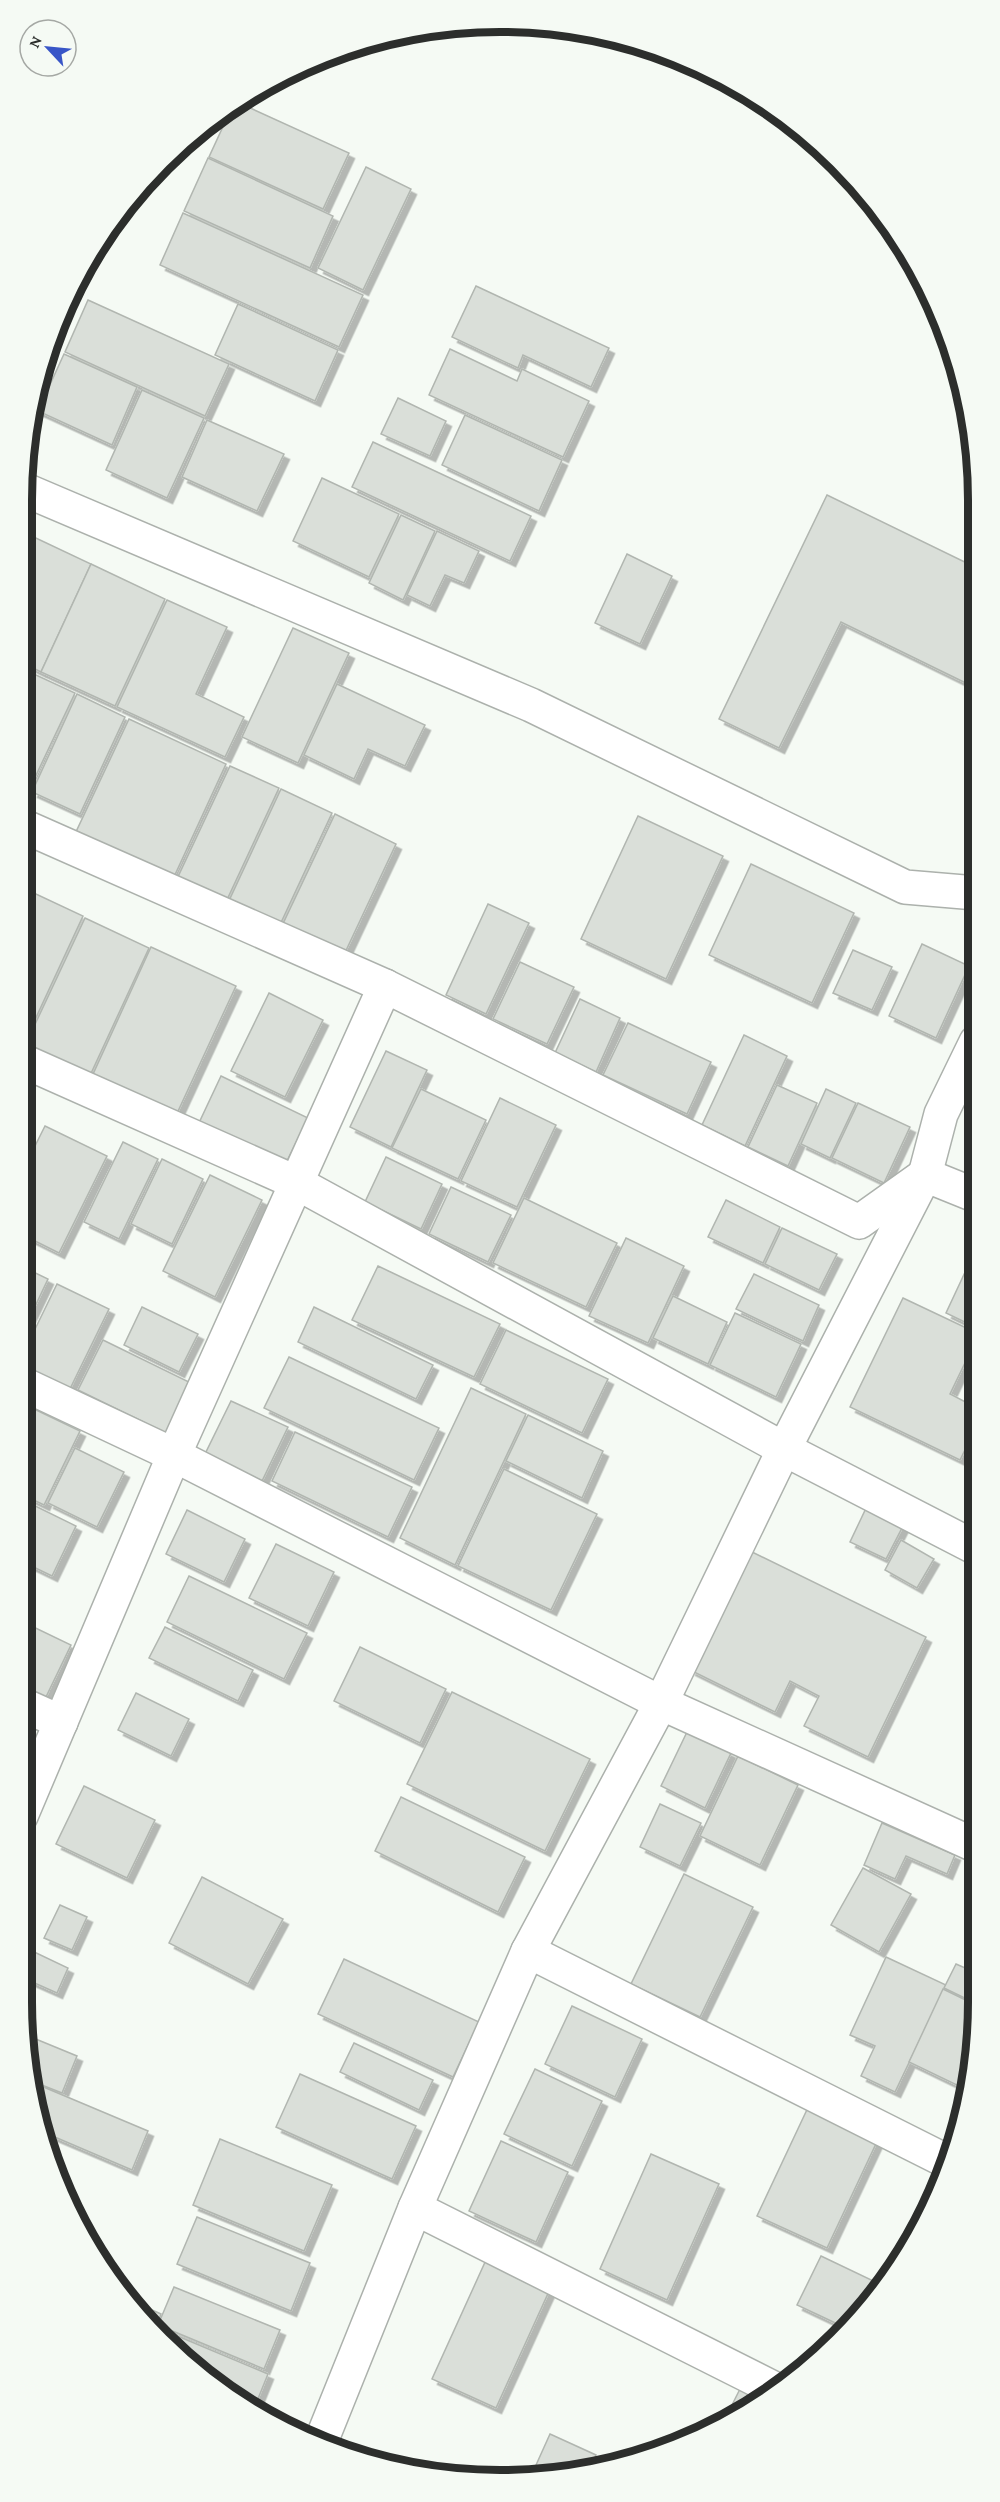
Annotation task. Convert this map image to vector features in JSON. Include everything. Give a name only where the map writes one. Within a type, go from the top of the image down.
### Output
[{"type":"street","points":[[32,493],[531,705],[905,887],[968,892]]},
{"type":"street","points":[[32,830],[385,986],[859,1222],[925,1175]]},
{"type":"street","points":[[32,1790],[174,1455],[385,986]]},
{"type":"street","points":[[323,2436],[415,2208],[528,1951],[661,1703],[784,1449],[925,1175],[941,1114],[968,1058]]},
{"type":"street","points":[[32,1065],[295,1182],[784,1449],[968,1544]]},
{"type":"street","points":[[925,1175],[968,1192]]},
{"type":"street","points":[[32,1388],[174,1455],[661,1703],[968,1842]]},
{"type":"street","points":[[32,1709],[61,1722]]},
{"type":"street","points":[[528,1951],[942,2159]]},
{"type":"street","points":[[415,2208],[769,2386]]},
{"type":"building","points":[[246,106],[349,153],[323,209],[209,157],[226,120]]},
{"type":"building","points":[[208,158],[333,216],[310,268],[184,211]]},
{"type":"building","points":[[366,167],[411,189],[363,290],[318,268]]},
{"type":"building","points":[[183,213],[363,295],[339,347],[160,265]]},
{"type":"building","points":[[476,286],[609,348],[591,387],[523,355],[518,368],[452,337]]},
{"type":"building","points":[[88,300],[229,364],[205,416],[65,352]]},
{"type":"building","points":[[238,304],[338,350],[315,401],[215,355]]},
{"type":"building","points":[[450,349],[517,381],[522,369],[589,401],[563,457],[429,395]]},
{"type":"building","points":[[64,354],[137,387],[112,445],[40,412],[43,401]]},
{"type":"building","points":[[142,390],[204,418],[167,498],[106,470]]},
{"type":"building","points":[[398,398],[446,421],[430,456],[381,434]]},
{"type":"building","points":[[465,415],[562,460],[539,511],[442,465]]},
{"type":"building","points":[[207,420],[284,454],[257,511],[182,477]]},
{"type":"building","points":[[373,442],[531,516],[510,561],[352,487]]},
{"type":"building","points":[[322,478],[399,514],[369,577],[293,541]]},
{"type":"building","points":[[827,495],[968,564],[968,684],[841,622],[779,748],[719,719]]},
{"type":"building","points":[[401,515],[435,531],[403,600],[369,583]]},
{"type":"building","points":[[437,531],[479,551],[464,583],[445,575],[430,606],[407,595]]},
{"type":"building","points":[[32,536],[91,564],[41,672],[32,668]]},
{"type":"building","points":[[627,554],[672,576],[640,644],[595,623]]},
{"type":"building","points":[[91,564],[165,599],[115,706],[41,672]]},
{"type":"building","points":[[167,600],[227,627],[196,694],[244,717],[225,757],[117,707]]},
{"type":"building","points":[[293,628],[349,653],[298,763],[242,737]]},
{"type":"building","points":[[32,673],[75,693],[32,784]]},
{"type":"building","points":[[337,684],[425,725],[405,766],[368,749],[354,779],[304,755]]},
{"type":"building","points":[[77,694],[125,717],[80,814],[32,792]]},
{"type":"building","points":[[129,719],[226,764],[173,879],[75,834]]},
{"type":"building","points":[[230,766],[279,788],[225,904],[176,881]]},
{"type":"building","points":[[281,789],[332,813],[278,929],[227,905]]},
{"type":"building","points":[[335,814],[396,844],[342,959],[280,930]]},
{"type":"building","points":[[638,816],[723,856],[666,979],[581,939]]},
{"type":"building","points":[[751,864],[854,913],[812,1003],[709,955]]},
{"type":"building","points":[[32,892],[83,916],[32,1026]]},
{"type":"building","points":[[488,904],[529,923],[486,1014],[446,995]]},
{"type":"building","points":[[85,918],[149,948],[87,1082],[32,1057],[32,1031]]},
{"type":"building","points":[[922,944],[968,966],[936,1038],[889,1016]]},
{"type":"building","points":[[151,947],[236,986],[173,1122],[89,1083]]},
{"type":"building","points":[[853,950],[892,967],[872,1010],[833,993]]},
{"type":"building","points":[[520,962],[574,987],[547,1044],[493,1019]]},
{"type":"building","points":[[269,993],[323,1020],[285,1097],[231,1071]]},
{"type":"building","points":[[580,999],[620,1018],[596,1072],[555,1053]]},
{"type":"building","points":[[628,1023],[711,1062],[687,1114],[603,1075]]},
{"type":"building","points":[[744,1035],[787,1056],[745,1146],[702,1125]]},
{"type":"building","points":[[386,1051],[427,1070],[391,1147],[350,1127]]},
{"type":"building","points":[[221,1076],[308,1118],[284,1167],[198,1125]]},
{"type":"building","points":[[777,1085],[817,1103],[788,1166],[748,1147]]},
{"type":"building","points":[[421,1089],[486,1120],[458,1179],[392,1148]]},
{"type":"building","points":[[826,1089],[856,1103],[830,1158],[801,1144]]},
{"type":"building","points":[[500,1098],[556,1125],[517,1207],[461,1181]]},
{"type":"building","points":[[858,1103],[910,1127],[884,1183],[832,1158]]},
{"type":"building","points":[[45,1126],[107,1156],[59,1253],[32,1240],[32,1152]]},
{"type":"building","points":[[123,1142],[158,1159],[119,1239],[84,1222]]},
{"type":"building","points":[[386,1157],[442,1184],[421,1229],[365,1202]]},
{"type":"building","points":[[162,1159],[203,1179],[172,1244],[131,1224]]},
{"type":"building","points":[[210,1175],[262,1200],[215,1297],[163,1271]]},
{"type":"building","points":[[451,1187],[511,1215],[488,1262],[429,1234]]},
{"type":"building","points":[[524,1198],[617,1243],[586,1307],[493,1263]]},
{"type":"building","points":[[726,1200],[780,1227],[763,1263],[708,1237]]},
{"type":"building","points":[[782,1228],[837,1254],[819,1290],[765,1264]]},
{"type":"building","points":[[626,1238],[684,1266],[648,1343],[589,1316]]},
{"type":"building","points":[[378,1266],[500,1324],[474,1377],[352,1320]]},
{"type":"building","points":[[967,1268],[968,1324],[946,1313]]},
{"type":"building","points":[[32,1271],[48,1279],[32,1313]]},
{"type":"building","points":[[754,1274],[819,1305],[803,1341],[736,1309]]},
{"type":"building","points":[[57,1284],[109,1309],[65,1399],[32,1383],[32,1335]]},
{"type":"building","points":[[673,1296],[727,1322],[708,1364],[653,1338]]},
{"type":"building","points":[[903,1298],[968,1329],[968,1357],[950,1394],[968,1403],[968,1444],[960,1460],[850,1407]]},
{"type":"building","points":[[142,1307],[198,1334],[179,1372],[124,1345]]},
{"type":"building","points":[[314,1307],[433,1365],[416,1399],[298,1342]]},
{"type":"building","points":[[735,1313],[801,1344],[776,1397],[710,1365]]},
{"type":"building","points":[[506,1330],[608,1379],[582,1433],[480,1384]]},
{"type":"building","points":[[103,1340],[191,1383],[166,1433],[78,1390]]},
{"type":"building","points":[[289,1357],[439,1428],[414,1480],[264,1408]]},
{"type":"building","points":[[471,1388],[526,1414],[455,1565],[400,1538]]},
{"type":"building","points":[[231,1401],[288,1427],[262,1481],[205,1454]]},
{"type":"building","points":[[32,1408],[80,1431],[44,1505],[32,1499]]},
{"type":"building","points":[[528,1415],[603,1451],[582,1498],[506,1461]]},
{"type":"building","points":[[295,1432],[412,1487],[388,1537],[272,1481]]},
{"type":"building","points":[[75,1448],[124,1472],[97,1527],[48,1503]]},
{"type":"building","points":[[504,1469],[597,1514],[551,1610],[458,1566]]},
{"type":"building","points":[[32,1504],[76,1526],[52,1576],[32,1566]]},
{"type":"building","points":[[868,1504],[905,1522],[886,1559],[850,1542]]},
{"type":"building","points":[[187,1510],[245,1539],[224,1582],[166,1554]]},
{"type":"building","points":[[901,1540],[934,1559],[917,1588],[885,1570]]},
{"type":"building","points":[[276,1544],[334,1572],[308,1626],[249,1598]]},
{"type":"building","points":[[748,1550],[926,1637],[868,1757],[804,1726],[819,1696],[790,1681],[775,1712],[690,1670]]},
{"type":"building","points":[[189,1576],[307,1633],[284,1679],[167,1622]]},
{"type":"building","points":[[32,1626],[71,1645],[44,1701],[32,1695]]},
{"type":"building","points":[[165,1627],[253,1670],[238,1701],[149,1658]]},
{"type":"building","points":[[360,1647],[446,1689],[420,1743],[334,1701]]},
{"type":"building","points":[[452,1692],[590,1759],[545,1851],[407,1784]]},
{"type":"building","points":[[136,1693],[189,1719],[171,1756],[118,1730]]},
{"type":"building","points":[[687,1732],[731,1753],[705,1808],[661,1786]]},
{"type":"building","points":[[738,1756],[798,1785],[760,1865],[700,1836]]},
{"type":"building","points":[[84,1786],[155,1820],[127,1878],[56,1844]]},
{"type":"building","points":[[401,1797],[525,1857],[498,1912],[375,1851]]},
{"type":"building","points":[[660,1804],[701,1823],[680,1866],[640,1847]]},
{"type":"building","points":[[882,1823],[955,1855],[947,1874],[906,1856],[895,1879],[864,1865]]},
{"type":"building","points":[[863,1868],[911,1894],[879,1952],[831,1925]]},
{"type":"building","points":[[684,1874],[753,1907],[700,2017],[631,1984]]},
{"type":"building","points":[[202,1877],[283,1919],[248,1984],[169,1943]]},
{"type":"building","points":[[60,1905],[87,1917],[72,1950],[44,1938]]},
{"type":"building","points":[[32,1951],[68,1968],[57,1993],[32,1982]]},
{"type":"building","points":[[886,1957],[946,1985],[895,2092],[861,2076],[875,2046],[850,2035]]},
{"type":"building","points":[[344,1959],[479,2022],[453,2077],[318,2014]]},
{"type":"building","points":[[956,1964],[968,1969],[968,2000],[944,1988]]},
{"type":"building","points":[[943,1989],[968,2001],[967,2033],[960,2087],[909,2062]]},
{"type":"building","points":[[572,2006],[642,2039],[615,2097],[545,2064]]},
{"type":"building","points":[[34,2038],[77,2056],[62,2093],[40,2084]]},
{"type":"building","points":[[354,2043],[433,2080],[419,2110],[340,2072]]},
{"type":"building","points":[[535,2069],[602,2101],[572,2166],[504,2134]]},
{"type":"building","points":[[300,2074],[416,2126],[392,2179],[276,2127]]},
{"type":"building","points":[[40,2085],[148,2131],[132,2170],[51,2135]]},
{"type":"building","points":[[812,2099],[881,2133],[827,2248],[757,2216]]},
{"type":"building","points":[[220,2139],[332,2185],[304,2251],[193,2205]]},
{"type":"building","points":[[501,2141],[568,2172],[536,2242],[469,2211]]},
{"type":"building","points":[[651,2154],[719,2184],[667,2300],[600,2269]]},
{"type":"building","points":[[197,2217],[310,2263],[291,2311],[177,2264]]},
{"type":"building","points":[[821,2256],[876,2282],[839,2325],[797,2305]]},
{"type":"building","points":[[486,2260],[550,2289],[496,2408],[432,2379]]},
{"type":"building","points":[[174,2287],[280,2330],[264,2369],[164,2327],[159,2323]]},
{"type":"building","points":[[144,2307],[161,2314],[158,2322]]},
{"type":"building","points":[[168,2332],[268,2374],[257,2402],[215,2374]]},
{"type":"building","points":[[745,2379],[759,2393],[729,2410]]},
{"type":"building","points":[[550,2434],[596,2455],[594,2460],[534,2469]]}]
